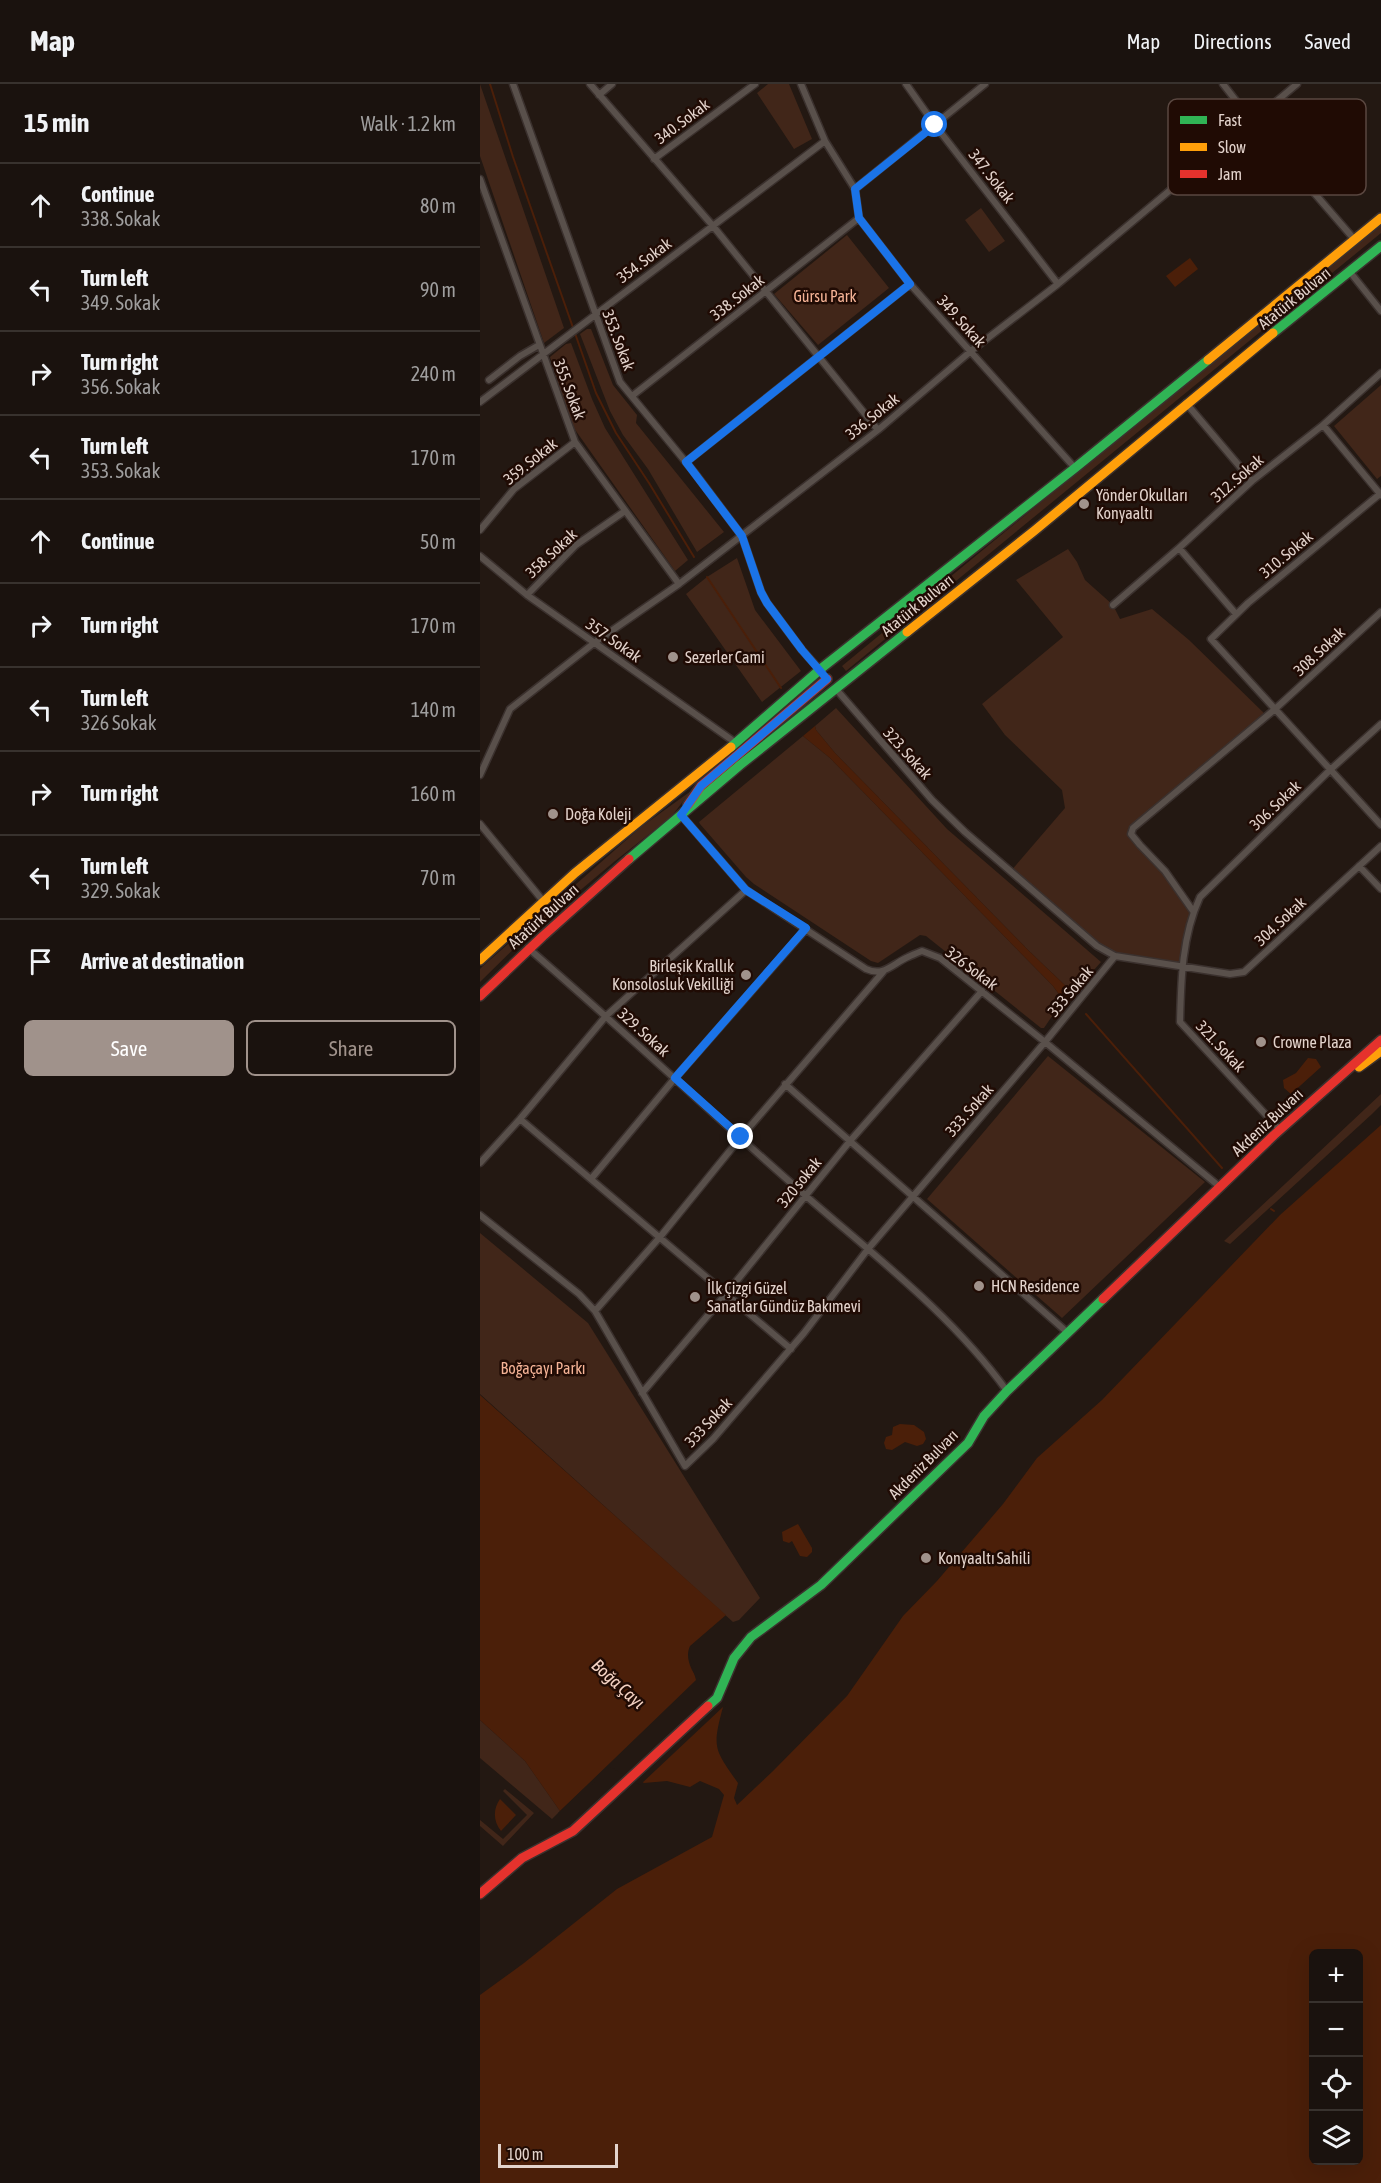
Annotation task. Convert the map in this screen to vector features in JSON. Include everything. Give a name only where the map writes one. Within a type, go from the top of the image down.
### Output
[{"type":"main road","name":"Atatürk Bulvarı","points":[[480,960],[575,873],[736,742],[821,669],[1075,468],[1381,218]]},
{"type":"main road","name":"Atatürk Bulvarı","points":[[480,996],[528,948],[681,815],[1014,548],[1186,403],[1381,246]]},
{"type":"main road","points":[[821,669],[838,688]]},
{"type":"main road","points":[[821,669],[827,679],[838,688]]},
{"type":"main road","points":[[681,815],[701,786],[827,679]]},
{"type":"main road","name":"Akdeniz Bulvarı","points":[[480,1894],[522,1858],[573,1832],[717,1698],[728,1670],[744,1643],[821,1586],[968,1443],[984,1416],[1007,1391],[1280,1130],[1327,1088],[1380,1047]]},
{"type":"street","name":"353. Sokak","points":[[513,84],[594,315],[620,382],[686,462],[742,536],[761,592],[792,636],[821,669]]},
{"type":"street","points":[[590,84],[713,226],[878,430]]},
{"type":"street","points":[[599,95],[612,84]]},
{"type":"street","name":"340. Sokak","points":[[654,159],[755,84]]},
{"type":"street","name":"349. Sokak","points":[[801,84],[825,141],[855,189],[859,218],[910,284],[1075,468]]},
{"type":"street","name":"347. Sokak","points":[[906,84],[1058,284]]},
{"type":"street","points":[[855,189],[985,84]]},
{"type":"street","points":[[1223,84],[1235,99]]},
{"type":"street","name":"336. Sokak","points":[[1278,99],[1297,84]]},
{"type":"street","name":"354. Sokak","points":[[480,402],[825,141]]},
{"type":"street","name":"355. Sokak","points":[[480,179],[575,442],[679,584]]},
{"type":"street","name":"336. Sokak","points":[[480,775],[510,709],[594,643],[679,584],[878,430],[971,351],[1058,284],[1168,191]]},
{"type":"street","points":[[1316,195],[1354,239]]},
{"type":"street","name":"338. Sokak","points":[[632,396],[859,218]]},
{"type":"street","points":[[1350,272],[1381,311]]},
{"type":"street","points":[[686,462],[910,284]]},
{"type":"street","points":[[489,380],[520,356],[539,345]]},
{"type":"street","name":"312. Sokak","points":[[1113,605],[1252,481],[1323,425],[1381,373]]},
{"type":"street","points":[[1186,403],[1252,481]]},
{"type":"street","points":[[1323,425],[1381,494]]},
{"type":"street","name":"359. Sokak","points":[[480,530],[514,489],[575,442]]},
{"type":"street","name":"310. Sokak","points":[[1274,710],[1212,639],[1236,614],[1381,494]]},
{"type":"street","name":"358. Sokak","points":[[527,594],[576,545],[625,512]]},
{"type":"street","points":[[1179,548],[1236,614]]},
{"type":"street","name":"357. Sokak","points":[[480,556],[594,643],[736,742]]},
{"type":"street","name":"308. Sokak","points":[[1193,911],[1165,871],[1131,834],[1133,828],[1274,710],[1381,612]]},
{"type":"street","name":"323. Sokak","points":[[838,688],[865,725],[932,800],[965,832],[1060,916],[1097,946],[1115,956]]},
{"type":"street","points":[[1274,710],[1381,825]]},
{"type":"street","name":"306. Sokak","points":[[1193,911],[1200,897],[1330,770],[1381,724]]},
{"type":"street","points":[[681,815],[746,890],[866,969],[883,972]]},
{"type":"street","points":[[480,824],[544,902]]},
{"type":"street","name":"304. Sokak","points":[[1115,956],[1230,975],[1244,972],[1381,846]]},
{"type":"street","points":[[1359,866],[1381,890]]},
{"type":"street","points":[[480,1163],[606,1016],[746,890]]},
{"type":"street","name":"321. Sokak","points":[[1193,911],[1181,967],[1180,1022],[1280,1130]]},
{"type":"street","points":[[591,1179],[675,1078],[806,928]]},
{"type":"street","name":"329. Sokak","points":[[528,948],[910,1286],[948,1323],[1007,1391]]},
{"type":"street","name":"326 Sokak","points":[[883,972],[906,957],[922,951],[940,958],[1220,1187]]},
{"type":"street","name":"333 Sokak","points":[[1045,1042],[1115,956]]},
{"type":"street","points":[[595,1311],[660,1237],[785,1084],[883,972]]},
{"type":"street","name":"320 sokak","points":[[642,1393],[850,1141],[982,992]]},
{"type":"street","name":"333. Sokak","points":[[914,1195],[1045,1042]]},
{"type":"street","points":[[785,1084],[914,1195],[1068,1333]]},
{"type":"street","points":[[520,1119],[791,1349]]},
{"type":"street","name":"333 Sokak","points":[[480,1215],[579,1294],[595,1311],[685,1466],[713,1439],[791,1349],[868,1249],[914,1195]]},
{"type":"green space","points":[[480,84],[564,328],[544,343],[480,156]]},
{"type":"green space","points":[[768,84],[789,84],[812,139],[794,149],[757,93]]},
{"type":"green space","points":[[981,208],[1005,241],[989,252],[965,220]]},
{"type":"green space","points":[[1381,222],[1381,233],[846,671],[842,666]]},
{"type":"green space","name":"Gürsu Park","points":[[847,235],[889,288],[818,345],[774,294]]},
{"type":"green space","points":[[591,329],[613,385],[637,415],[636,423],[724,532],[697,552],[648,469],[623,435],[610,411],[580,334]]},
{"type":"green space","points":[[571,343],[605,428],[688,560],[675,571],[571,424],[550,357],[566,344]]},
{"type":"green space","points":[[1381,385],[1381,476],[1377,479],[1334,426]]},
{"type":"green space","points":[[1068,549],[1085,580],[1113,605],[1120,619],[1152,609],[1189,640],[1267,716],[1133,828],[1131,834],[1193,911],[1181,967],[1115,956],[1010,872],[1065,808],[1062,790],[1005,735],[982,704],[1063,637],[1016,580]]},
{"type":"green space","points":[[737,558],[755,610],[801,671],[762,702],[686,594]]},
{"type":"green space","points":[[836,708],[947,829],[1101,962],[1078,988],[1072,992],[1029,951],[835,753],[815,726]]},
{"type":"green space","points":[[803,736],[830,758],[1053,986],[1063,1000],[1044,1028],[1041,1028],[926,936],[920,935],[878,963],[871,961],[754,884],[700,824],[699,822]]},
{"type":"green space","points":[[691,791],[671,817],[532,931],[480,982],[480,969],[484,965],[641,827]]},
{"type":"green space","points":[[1048,1056],[1205,1182],[1062,1318],[927,1199]]},
{"type":"green space","points":[[1381,1094],[1381,1105],[1372,1114],[1230,1244],[1224,1241]]},
{"type":"green space","name":"Boğaçayı Parkı","points":[[480,1233],[588,1323],[760,1598],[739,1620],[733,1622],[480,1394]]},
{"type":"green space","points":[[480,1720],[525,1761],[560,1811],[552,1819],[480,1758]]},
{"type":"green space","points":[[505,1789],[534,1813],[503,1846],[480,1826],[480,1820],[503,1839],[527,1815],[503,1791]]},
{"type":"water","points":[[1190,258],[1198,269],[1175,287],[1166,276]]},
{"type":"water","points":[[815,726],[835,753],[1072,992],[1063,1000],[1053,986],[830,758],[803,736]]},
{"type":"water","points":[[1308,1058],[1316,1059],[1321,1067],[1291,1094],[1284,1088],[1283,1080],[1296,1073]]},
{"type":"water","name":"Boğa Çayı","points":[[1381,1125],[1381,2183],[480,2183],[480,1995],[617,1889],[712,1837],[724,1795],[719,1789],[700,1781],[690,1787],[667,1781],[644,1783],[611,1763],[560,1811],[525,1761],[480,1720],[480,1395],[726,1615],[690,1646],[688,1654],[689,1663],[698,1679],[723,1707],[717,1731],[717,1748],[738,1783],[734,1798],[737,1805],[847,1696],[903,1616],[937,1581],[1003,1504],[1037,1458],[1102,1400],[1280,1215]]},
{"type":"water","points":[[900,1424],[914,1425],[924,1432],[926,1439],[923,1444],[917,1446],[905,1442],[892,1450],[886,1449],[884,1443],[886,1437],[892,1435],[893,1427]]},
{"type":"water","points":[[798,1524],[812,1548],[812,1552],[807,1557],[800,1556],[792,1541],[789,1543],[783,1541],[782,1532]]},
{"type":"water","points":[[500,1799],[516,1815],[501,1831],[496,1823],[495,1815]]},
{"type":"pier","points":[[692,1657],[699,1678],[726,1707],[723,1707],[640,1785],[611,1767],[562,1813],[558,1813],[696,1680],[690,1659]]},
{"type":"waterway","points":[[490,84],[513,157],[596,393],[616,433],[694,557]]},
{"type":"waterway","points":[[707,577],[781,688]]},
{"type":"waterway","points":[[1086,1014],[1222,1168]]},
{"type":"traffic: fast","points":[[1273,333],[1381,246]]},
{"type":"traffic: fast","points":[[731,747],[823,667],[1208,360]]},
{"type":"traffic: fast","points":[[629,859],[740,765],[907,632]]},
{"type":"traffic: fast","points":[[708,1706],[717,1698],[734,1658],[751,1637],[821,1585],[968,1443],[984,1416],[1007,1391],[1103,1299]]},
{"type":"traffic: slow","points":[[1208,360],[1381,218]]},
{"type":"traffic: slow","points":[[907,632],[1034,531],[1273,333]]},
{"type":"traffic: slow","points":[[480,960],[575,873],[731,747]]},
{"type":"traffic: slow","points":[[1359,1067],[1381,1051]]},
{"type":"traffic: jam","points":[[688,805],[701,786],[827,679]]},
{"type":"traffic: jam","points":[[480,996],[629,859]]},
{"type":"traffic: jam","points":[[1103,1299],[1274,1135],[1381,1040]]},
{"type":"traffic: jam","points":[[480,1894],[522,1858],[573,1831],[708,1706]]},
{"type":"place","name":"Yönder Okulları Konyaaltı","points":[[1084,504]]},
{"type":"place","name":"Sezerler Cami","points":[[673,657]]},
{"type":"place","name":"Doğa Koleji","points":[[553,814]]},
{"type":"place","name":"Birleşik Krallık Konsolosluk Vekilliği","points":[[746,975]]},
{"type":"place","name":"Crowne Plaza","points":[[1261,1042]]},
{"type":"place","name":"HCN Residence","points":[[979,1286]]},
{"type":"place","name":"İlk Çizgi Güzel Sanatlar Gündüz Bakımevi","points":[[695,1297]]},
{"type":"place","name":"Konyaaltı Sahili","points":[[926,1558]]},
{"type":"route","points":[[741,1137],[675,1078],[806,928],[746,890],[681,815],[701,786],[827,679],[767,603],[742,536],[686,462],[910,284],[859,218],[855,189],[935,125]]}]
